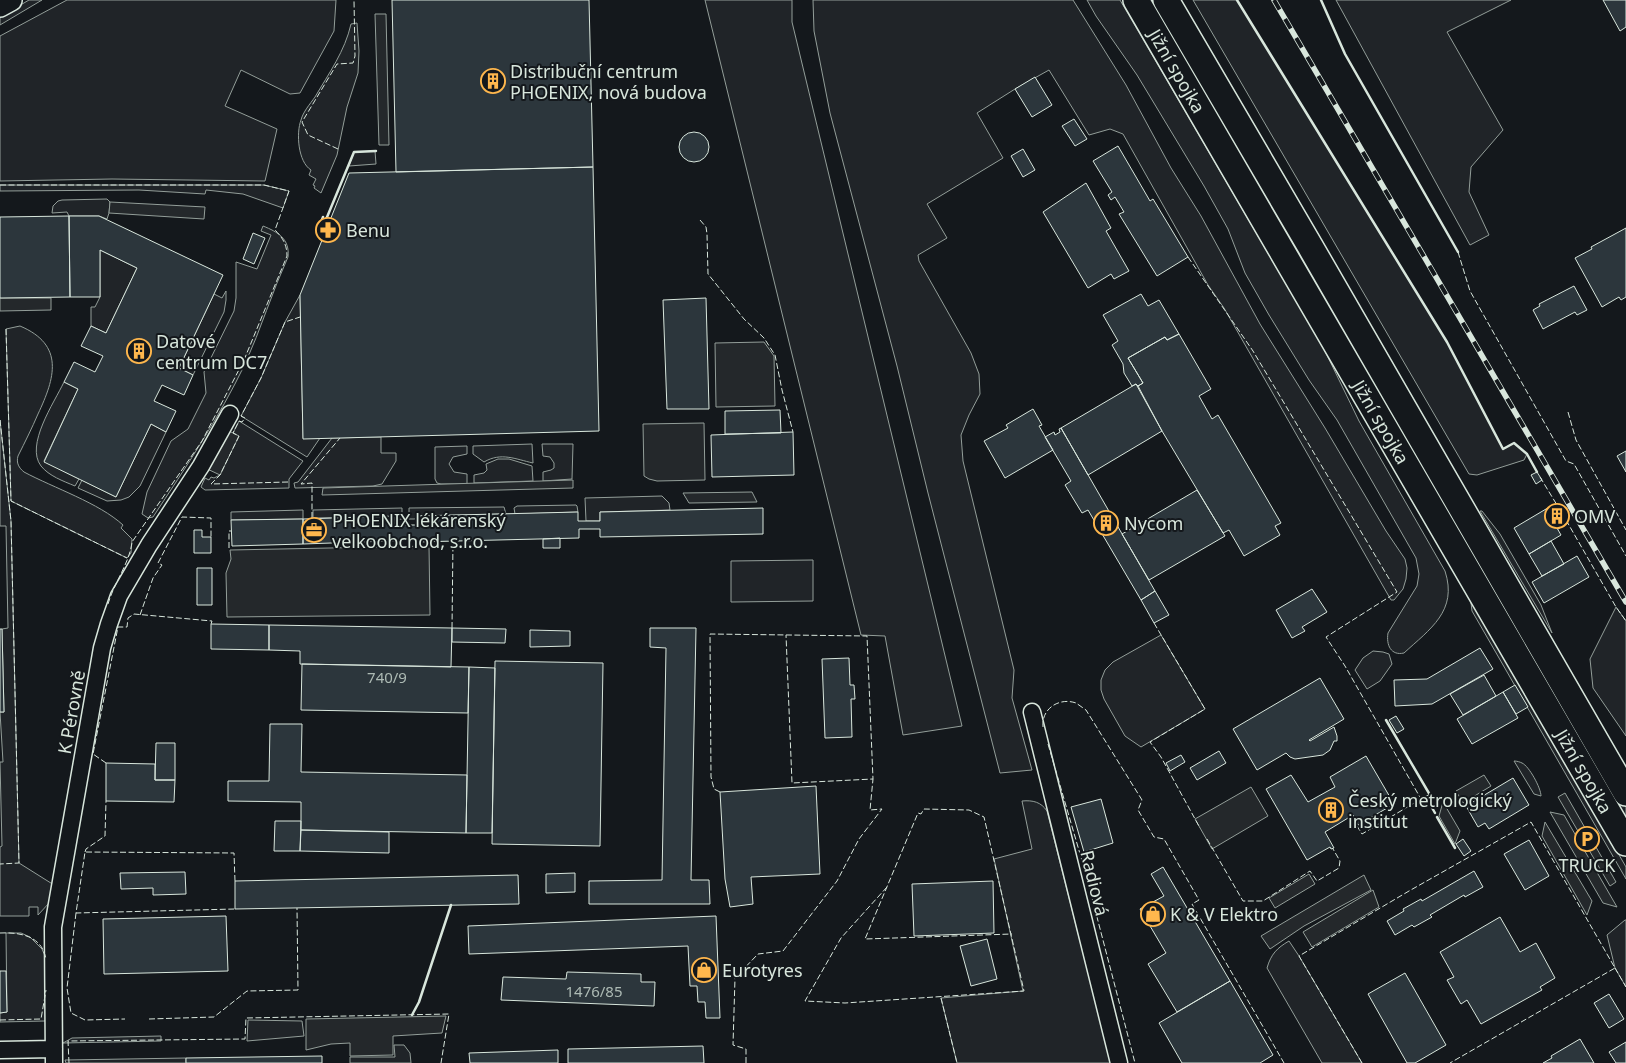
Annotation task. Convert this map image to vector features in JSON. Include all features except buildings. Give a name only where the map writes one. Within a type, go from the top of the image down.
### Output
[{"type":"highway","name":"Jižní spojka","points":[[1136,0],[1626,843]]},
{"type":"highway","name":"Jižní spojka","points":[[1166,0],[1626,793]]},
{"type":"main road","points":[[0,6],[11,0]]},
{"type":"street","name":"K Pérovně","points":[[0,1050],[54,1056],[53,927],[102,648],[119,596],[149,545],[201,466],[230,414]]},
{"type":"street","name":"Radiová","points":[[1032,712],[1119,1063]]},
{"type":"shaded area","points":[[29,0],[42,0],[0,25],[0,17]]},
{"type":"shaded area","points":[[67,0],[336,0],[334,31],[300,93],[290,94],[241,70],[225,106],[277,129],[265,181],[112,179],[0,181],[0,36]]},
{"type":"shaded area","points":[[705,0],[792,0],[792,22],[962,726],[903,735],[885,636],[861,635]]},
{"type":"shaded area","points":[[813,0],[1073,0],[1126,85],[1260,324],[1405,559],[1407,568],[1406,579],[1403,589],[1394,600],[1391,600],[1224,308],[1208,285],[1123,134],[1110,129],[1089,135],[1049,70],[977,113],[1003,158],[927,204],[947,238],[918,255],[919,261],[971,353],[979,374],[980,394],[961,435],[963,461],[1014,670],[1012,698],[1032,770],[1000,773],[897,366],[830,113],[814,31]]},
{"type":"shaded area","points":[[1087,0],[1120,0],[1324,349],[1359,421],[1445,571],[1448,597],[1445,608],[1432,627],[1404,653],[1396,653],[1390,649],[1388,633],[1417,586],[1419,574],[1416,558],[1337,420],[1309,380],[1245,273],[1228,229],[1204,186],[1137,75]]},
{"type":"shaded area","points":[[1147,0],[1155,0],[1626,807],[1626,822]]},
{"type":"shaded area","points":[[1193,0],[1237,0],[1447,342],[1503,449],[1514,443],[1527,454],[1524,460],[1477,475],[1469,474]]},
{"type":"shaded area","points":[[1336,0],[1511,0],[1447,32],[1503,130],[1471,167],[1469,192],[1489,235],[1470,245]]},
{"type":"shaded area","points":[[375,14],[386,14],[389,145],[379,145]]},
{"type":"shaded area","points":[[357,23],[358,73],[347,107],[337,155],[321,193],[314,188],[315,186],[313,185],[316,179],[309,175],[311,170],[303,161],[299,147],[299,126],[305,111],[341,53],[351,24]]},
{"type":"shaded area","points":[[375,151],[376,164],[349,166],[354,152]]},
{"type":"shaded area","points":[[0,185],[264,185],[289,191],[283,208],[243,194],[206,190],[205,194],[139,190],[0,191]]},
{"type":"shaded area","points":[[107,199],[110,202],[107,219],[99,216],[69,216],[67,212],[52,213],[53,206],[58,201]]},
{"type":"shaded area","points":[[110,202],[205,207],[204,219],[109,213]]},
{"type":"shaded area","points":[[263,226],[282,237],[287,245],[288,257],[251,351],[213,423],[178,480],[153,517],[148,518],[142,514],[147,492],[171,441],[188,429],[206,393],[204,372],[234,311],[236,262],[257,269],[271,235],[261,231]]},
{"type":"shaded area","points":[[100,250],[137,268],[106,333],[91,326],[91,307],[95,307],[100,297]]},
{"type":"shaded area","points":[[226,291],[224,312],[193,375],[179,368],[214,294],[222,298]]},
{"type":"shaded area","points":[[300,295],[303,438],[320,438],[307,457],[241,416],[261,378],[285,322]]},
{"type":"shaded area","points":[[0,298],[51,298],[51,310],[0,311]]},
{"type":"shaded area","points":[[20,326],[34,334],[44,343],[50,353],[52,375],[44,401],[18,456],[18,465],[24,472],[89,503],[123,525],[121,528],[132,539],[131,553],[127,558],[11,501],[6,329]]},
{"type":"shaded area","points":[[764,342],[774,356],[775,406],[716,407],[715,343]]},
{"type":"shaded area","points":[[64,382],[78,389],[44,461],[79,479],[75,486],[48,473],[41,466],[37,457],[36,447],[43,424]]},
{"type":"shaded area","points":[[0,420],[11,521],[19,863],[54,885],[50,902],[38,915],[38,907],[29,907],[29,916],[0,916],[0,847],[2,846],[0,762],[3,762],[0,712],[4,712],[2,629],[8,628],[6,526],[0,526]]},
{"type":"shaded area","points":[[239,421],[303,461],[289,479],[289,488],[205,490],[201,487],[205,478],[209,480],[211,477],[214,478],[220,475],[238,436],[233,433]]},
{"type":"shaded area","points":[[704,423],[705,480],[657,481],[644,476],[643,424]]},
{"type":"shaded area","points":[[151,424],[166,432],[140,486],[129,497],[121,500],[107,501],[78,488],[82,480],[116,497]]},
{"type":"shaded area","points":[[223,428],[239,436],[220,475],[201,466]]},
{"type":"shaded area","points":[[381,437],[381,453],[396,453],[396,461],[382,484],[373,486],[295,488],[294,483],[298,482],[332,438]]},
{"type":"shaded area","points":[[532,444],[533,463],[502,457],[496,457],[484,462],[473,454],[473,446]]},
{"type":"shaded area","points":[[542,444],[573,444],[572,479],[543,481],[543,472],[554,468],[554,463],[550,457],[543,456]]},
{"type":"shaded area","points":[[467,446],[467,454],[453,457],[449,464],[454,472],[467,474],[467,484],[437,483],[435,479],[435,447]]},
{"type":"shaded area","points":[[498,459],[509,459],[532,466],[533,481],[474,483],[474,475],[484,473],[487,470],[486,464]]},
{"type":"shaded area","points":[[573,480],[573,488],[322,495],[323,488]]},
{"type":"shaded area","points":[[752,492],[757,502],[689,503],[683,493]]},
{"type":"shaded area","points":[[662,496],[669,503],[670,510],[600,512],[600,521],[586,521],[585,498]]},
{"type":"shaded area","points":[[576,505],[578,512],[515,514],[514,508],[517,506]]},
{"type":"shaded area","points":[[504,507],[506,514],[416,516],[415,519],[409,519],[409,508]]},
{"type":"shaded area","points":[[402,508],[402,519],[394,520],[394,517],[313,518],[313,510]]},
{"type":"shaded area","points":[[303,510],[303,519],[231,520],[231,512]]},
{"type":"shaded area","points":[[1480,511],[1482,511],[1500,534],[1541,605],[1552,633]]},
{"type":"shaded area","points":[[429,546],[430,615],[227,617],[226,573],[231,559],[230,550]]},
{"type":"shaded area","points":[[813,560],[813,601],[731,602],[731,561]]},
{"type":"shaded area","points":[[1473,601],[1626,867],[1626,879],[1472,611],[1471,603]]},
{"type":"shaded area","points":[[1616,607],[1626,621],[1626,736],[1593,688],[1590,659]]},
{"type":"shaded area","points":[[1161,635],[1205,709],[1141,747],[1125,736],[1104,699],[1101,690],[1101,680],[1105,670],[1113,662]]},
{"type":"shaded area","points":[[1373,651],[1389,654],[1392,664],[1380,681],[1367,689],[1355,670],[1363,658]]},
{"type":"shaded area","points":[[1514,761],[1522,763],[1528,768],[1537,783],[1541,796],[1534,794]]},
{"type":"shaded area","points":[[1484,775],[1491,786],[1463,803],[1456,791]]},
{"type":"shaded area","points":[[1251,787],[1268,816],[1212,849],[1195,819]]},
{"type":"shaded area","name":"TRUCK","points":[[1565,793],[1616,882],[1610,886],[1558,797]]},
{"type":"shaded area","points":[[1022,801],[1036,802],[1047,811],[1111,1063],[957,1063],[941,998],[1023,991],[994,859],[1032,849]]},
{"type":"shaded area","points":[[1443,802],[1460,831],[1455,844],[1439,816]]},
{"type":"shaded area","points":[[1550,812],[1564,815],[1617,907],[1603,903]]},
{"type":"shaded area","points":[[1545,822],[1592,901],[1587,915],[1542,836]]},
{"type":"shaded area","points":[[1309,874],[1315,884],[1275,908],[1269,898]]},
{"type":"shaded area","points":[[1364,875],[1371,890],[1304,926],[1270,949],[1261,936]]},
{"type":"shaded area","points":[[1373,890],[1379,907],[1312,947],[1303,932]]},
{"type":"shaded area","points":[[1625,920],[1626,987],[1615,968],[1607,935]]},
{"type":"shaded area","points":[[6,933],[21,933],[30,937],[42,949],[45,956],[47,1018],[45,1021],[0,1022],[0,1013],[7,1012]]},
{"type":"shaded area","points":[[1289,941],[1362,1063],[1322,1063],[1267,968],[1275,952]]},
{"type":"shaded area","points":[[446,1016],[442,1033],[393,1036],[393,1055],[350,1056],[350,1043],[331,1044],[306,1050],[306,1019]]},
{"type":"shaded area","points":[[248,1020],[302,1021],[304,1036],[247,1041]]},
{"type":"shaded area","points":[[161,1036],[161,1041],[63,1043],[72,1038]]},
{"type":"shaded area","points":[[394,1045],[404,1045],[410,1053],[411,1063],[350,1063],[350,1057],[395,1057]]},
{"type":"shaded area","points":[[186,1058],[186,1063],[66,1063],[65,1060]]},
{"type":"railway","points":[[1274,0],[1626,602]]},
{"type":"fence","points":[[338,149],[308,135],[302,122],[337,64],[353,63],[355,56],[354,0]]},
{"type":"fence","points":[[0,185],[264,185],[289,191],[275,230],[284,242],[287,256],[244,360],[202,441],[132,542],[131,550],[108,604]]},
{"type":"fence","points":[[700,220],[706,227],[708,274],[744,319],[764,338],[775,355],[793,432]]},
{"type":"fence","points":[[1458,252],[1470,291],[1566,461],[1574,464],[1626,556]]},
{"type":"fence","points":[[1188,257],[1253,351],[1397,592],[1326,637],[1345,666],[1421,799],[1362,834],[1357,826]]},
{"type":"fence","points":[[288,482],[211,484],[220,475],[239,436],[233,433],[239,421],[242,422],[245,418],[241,416],[261,378],[285,322],[300,317]]},
{"type":"fence","points":[[6,329],[11,501],[127,558]]},
{"type":"fence","points":[[1568,412],[1576,440],[1626,530]]},
{"type":"fence","points":[[0,420],[11,521],[19,863],[0,864]]},
{"type":"fence","points":[[312,518],[312,483],[301,484],[340,438]]},
{"type":"fence","points":[[1540,477],[1557,505]]},
{"type":"fence","points":[[140,615],[153,578],[162,565],[158,563],[182,517],[211,518],[211,537]]},
{"type":"fence","points":[[1566,520],[1626,621]]},
{"type":"fence","points":[[229,548],[229,531],[231,531]]},
{"type":"fence","points":[[452,628],[453,541]]},
{"type":"fence","points":[[106,763],[93,754],[118,627],[127,627],[128,618],[134,614],[212,621],[211,624]]},
{"type":"fence","points":[[1154,623],[1205,709],[1150,742],[1161,757],[1200,828]]},
{"type":"fence","points":[[720,792],[714,789],[711,777],[710,634],[867,636],[873,779],[792,783],[786,635]]},
{"type":"fence","points":[[1043,727],[1043,721],[1048,710],[1058,703],[1076,703],[1086,710],[1142,800],[1138,810],[1154,837],[1164,839],[1199,900],[1192,904],[1284,1063]]},
{"type":"fence","points":[[1048,744],[1085,871],[1135,1063]]},
{"type":"fence","points":[[746,1063],[746,1049],[733,1045],[735,978],[758,954],[783,951],[837,881],[859,839],[882,809],[870,810],[873,779]]},
{"type":"fence","points":[[85,852],[86,849],[105,836],[106,801]]},
{"type":"fence","points":[[887,887],[841,938],[805,1001],[845,1003],[1024,991],[984,817],[969,810],[924,809],[921,814],[918,813],[865,939],[1012,934]]},
{"type":"fence","points":[[1362,1063],[1299,956],[1531,822],[1615,968],[1450,1063]]},
{"type":"fence","points":[[1207,839],[1243,901],[1263,901],[1310,871],[1317,881],[1339,868],[1340,861],[1333,849]]},
{"type":"fence","points":[[235,881],[234,853],[85,852],[76,913],[235,909]]},
{"type":"fence","points":[[149,1019],[214,1017],[247,991],[298,990],[297,908]]},
{"type":"fence","points":[[76,913],[67,988],[71,1013],[85,1020],[125,1019]]},
{"type":"fence","points":[[0,933],[15,933],[29,937],[40,946],[46,960]]},
{"type":"fence","points":[[1615,968],[1626,987]]},
{"type":"fence","points":[[0,1020],[41,1019],[46,990]]},
{"type":"fence","points":[[941,998],[957,1063]]},
{"type":"fence","points":[[69,1063],[68,1041],[245,1039],[246,1018],[449,1014],[441,1063]]},
{"type":"wall","points":[[1237,0],[1447,342],[1503,449],[1514,443],[1527,454],[1537,472]]},
{"type":"wall","points":[[1321,0],[1345,54],[1458,252]]},
{"type":"wall","points":[[325,222],[354,152],[376,151]]},
{"type":"wall","points":[[323,217],[319,228],[325,231]]},
{"type":"wall","points":[[1386,720],[1430,795],[1426,797],[1435,813]]},
{"type":"wall","points":[[1437,817],[1455,848]]},
{"type":"wall","points":[[412,1015],[419,1002],[451,905]]},
{"type":"place","name":"Distribuční centrum PHOENIX, nová budova","points":[[493,81]]},
{"type":"place","name":"Benu","points":[[328,230]]},
{"type":"place","name":"Datové centrum DC7","points":[[139,351]]},
{"type":"place","name":"OMV","points":[[1557,516]]},
{"type":"place","name":"Nycom","points":[[1106,523]]},
{"type":"place","name":"PHOENIX lékárenský velkoobchod, s.r.o.","points":[[314,530]]},
{"type":"place","name":"Český metrologický institut","points":[[1331,810]]},
{"type":"place","name":"TRUCK","points":[[1587,839]]},
{"type":"place","name":"K & V Elektro","points":[[1153,914]]},
{"type":"place","name":"Eurotyres","points":[[704,970]]}]
